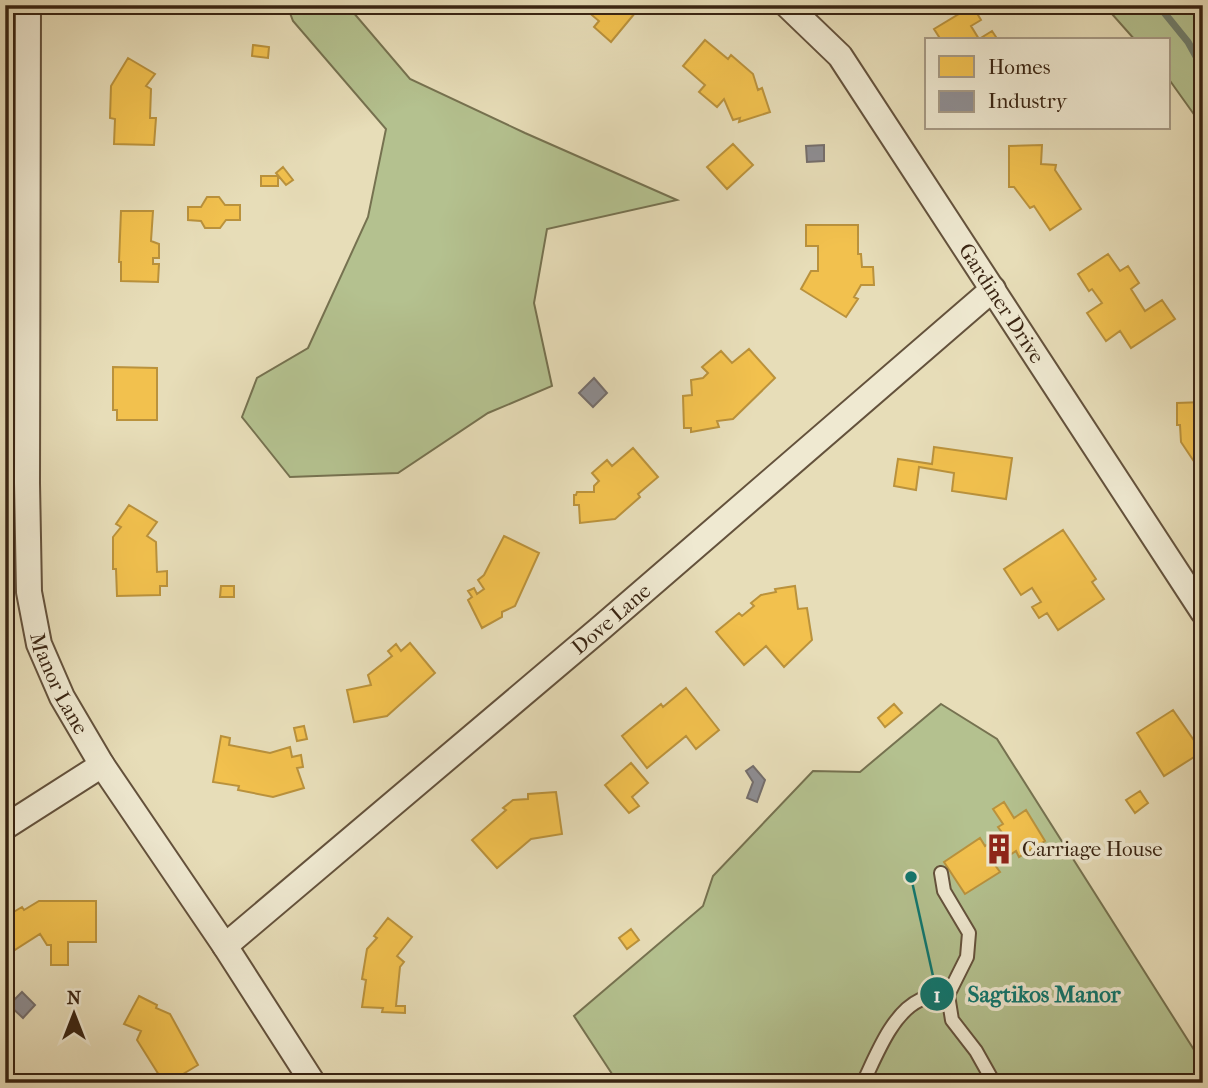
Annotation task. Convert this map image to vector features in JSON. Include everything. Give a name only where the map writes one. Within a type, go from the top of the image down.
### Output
[{"type":"street","name":"Manor Lane","points":[[28,5],[16,483],[29,592],[39,644],[62,696],[102,765],[225,946],[313,1083]]},
{"type":"street","name":"Gardiner Drive","points":[[787,5],[840,56],[1203,612]]},
{"type":"street","name":"Dove Lane","points":[[225,946],[602,627],[993,289]]},
{"type":"street","points":[[5,827],[102,765]]},
{"type":"lane","points":[[941,873],[944,891],[969,933],[967,957],[948,995],[952,1020],[976,1051],[994,1083]]},
{"type":"lane","points":[[863,1083],[888,1031],[908,1009],[921,999],[948,995]]},
{"type":"green space","points":[[287,5],[347,5],[410,79],[677,200],[547,229],[534,303],[552,386],[488,413],[398,473],[290,477],[242,417],[257,378],[308,348],[368,217],[386,129],[293,21]]},
{"type":"green space","points":[[1104,5],[1192,5],[1203,21],[1203,127],[1170,81],[1170,38],[1133,38]]},
{"type":"green space","points":[[941,704],[997,739],[1203,1064],[1203,1083],[618,1083],[574,1016],[703,906],[713,876],[813,771],[860,772]]},
{"type":"building: Homes","points":[[580,5],[640,7],[611,42],[594,27],[599,21]]},
{"type":"building: Homes","points":[[972,5],[981,20],[971,26],[978,38],[940,38],[934,29],[962,12],[961,10]]},
{"type":"building: Homes","points":[[992,31],[997,38],[981,38]]},
{"type":"building: Homes","points":[[705,40],[728,59],[731,55],[753,74],[758,90],[762,88],[770,112],[739,122],[740,118],[733,120],[724,99],[717,107],[699,92],[705,85],[683,66]]},
{"type":"building: Homes","points":[[253,45],[269,47],[268,58],[252,56]]},
{"type":"building: Homes","points":[[128,58],[155,74],[146,86],[151,89],[150,118],[156,118],[154,145],[114,144],[115,119],[110,118],[111,86]]},
{"type":"building: Homes","points":[[733,144],[753,165],[727,189],[707,167]]},
{"type":"building: Homes","points":[[1042,145],[1041,164],[1056,165],[1055,170],[1081,209],[1050,230],[1034,206],[1030,208],[1014,187],[1009,187],[1009,146]]},
{"type":"building: Homes","points":[[283,167],[293,180],[286,185],[276,173]]},
{"type":"building: Homes","points":[[261,176],[278,176],[278,186],[261,186]]},
{"type":"building: Homes","points":[[207,197],[219,197],[225,205],[240,205],[240,220],[226,220],[220,228],[205,228],[201,221],[188,220],[188,207],[201,207]]},
{"type":"building: Homes","points":[[121,211],[153,211],[151,241],[159,244],[159,258],[153,258],[153,264],[159,264],[158,282],[121,281]]},
{"type":"building: Homes","points":[[806,225],[858,225],[858,254],[861,254],[862,267],[873,267],[874,285],[861,285],[854,297],[858,299],[846,317],[801,289],[811,271],[818,271],[818,246],[806,246]]},
{"type":"building: Homes","points":[[1108,254],[1120,271],[1128,266],[1139,283],[1131,289],[1145,311],[1162,300],[1175,319],[1131,348],[1120,331],[1106,341],[1087,313],[1102,303],[1092,289],[1089,291],[1078,274]]},
{"type":"building: Homes","points":[[749,349],[775,378],[733,419],[717,421],[719,427],[691,432],[691,428],[684,428],[683,396],[692,395],[691,380],[703,378],[708,373],[702,367],[721,351],[732,363]]},
{"type":"building: Homes","points":[[113,367],[157,368],[157,420],[117,420],[117,410],[113,410]]},
{"type":"building: Homes","points":[[1203,402],[1203,469],[1199,464],[1197,466],[1181,442],[1180,425],[1177,425],[1177,403]]},
{"type":"building: Homes","points":[[934,447],[1012,458],[1006,499],[952,491],[954,473],[919,467],[916,490],[894,486],[898,459],[932,464]]},
{"type":"building: Homes","points":[[633,448],[658,477],[615,519],[580,523],[579,505],[574,505],[574,495],[577,492],[594,492],[594,486],[599,481],[592,473],[607,460],[612,466]]},
{"type":"building: Homes","points":[[129,505],[157,522],[147,536],[156,542],[157,572],[167,571],[167,586],[160,586],[160,595],[117,596],[116,569],[113,569],[113,537],[121,527],[116,524]]},
{"type":"building: Homes","points":[[1063,530],[1096,579],[1092,582],[1104,599],[1058,630],[1047,613],[1039,618],[1032,607],[1041,602],[1032,588],[1021,595],[1004,569]]},
{"type":"building: Homes","points":[[504,536],[539,553],[515,606],[502,612],[502,617],[482,628],[468,600],[472,597],[468,591],[474,588],[477,594],[484,589],[478,580],[484,575]]},
{"type":"building: Homes","points":[[221,586],[234,586],[234,597],[220,597]]},
{"type":"building: Homes","points":[[795,586],[798,609],[807,608],[812,640],[784,667],[766,646],[744,665],[716,632],[739,613],[742,616],[754,606],[751,603],[761,595],[776,592],[775,589]]},
{"type":"building: Homes","points":[[410,643],[435,673],[387,716],[354,722],[347,690],[371,685],[368,675],[392,656],[388,651],[396,644],[401,651]]},
{"type":"building: Homes","points":[[686,688],[719,730],[696,749],[686,736],[647,768],[622,736],[661,704],[663,707]]},
{"type":"building: Homes","points":[[894,704],[902,713],[885,727],[878,718]]},
{"type":"building: Homes","points":[[1173,710],[1202,752],[1164,776],[1137,733]]},
{"type":"building: Homes","points":[[304,726],[307,739],[297,741],[294,728]]},
{"type":"building: Homes","points":[[221,736],[230,738],[229,745],[270,753],[290,747],[292,757],[301,755],[303,767],[297,768],[304,788],[273,797],[238,790],[239,786],[213,782]]},
{"type":"building: Homes","points":[[631,763],[648,783],[632,797],[639,806],[629,813],[605,785]]},
{"type":"building: Homes","points":[[1140,791],[1148,803],[1135,813],[1126,800]]},
{"type":"building: Homes","points":[[556,792],[562,834],[531,839],[497,868],[472,840],[506,810],[503,808],[513,800],[528,799],[528,794]]},
{"type":"building: Homes","name":"Carriage House","points":[[1004,802],[1014,818],[1026,810],[1045,841],[1019,857],[1016,851],[995,865],[1000,872],[965,894],[944,862],[980,838],[985,846],[1003,834],[998,827],[1003,824],[993,809]]},
{"type":"building: Homes","points":[[39,901],[96,901],[96,942],[68,942],[68,965],[51,965],[51,945],[47,945],[40,934],[10,953],[5,944],[5,917]]},
{"type":"building: Homes","points":[[388,918],[412,937],[397,956],[404,962],[400,967],[396,1006],[405,1006],[405,1013],[382,1012],[383,1008],[362,1007],[366,980],[362,979],[367,949],[377,938],[374,936]]},
{"type":"building: Homes","points":[[631,929],[639,940],[627,949],[619,938]]},
{"type":"building: Homes","points":[[139,996],[170,1014],[198,1065],[168,1083],[164,1083],[137,1040],[141,1031],[124,1024]]},
{"type":"building: Industry","points":[[824,145],[824,161],[807,162],[806,146]]},
{"type":"building: Industry","points":[[594,378],[607,393],[593,407],[579,393]]},
{"type":"building: Industry","points":[[753,766],[765,780],[757,802],[747,798],[753,782],[746,771]]},
{"type":"building: Industry","points":[[22,992],[35,1005],[23,1018],[9,1005]]},
{"type":"waterway","points":[[1158,5],[1188,42],[1203,69]]},
{"type":"place","name":"Carriage House","points":[[999,849]]},
{"type":"place","name":"Sagtikos Manor","points":[[911,877]]}]
